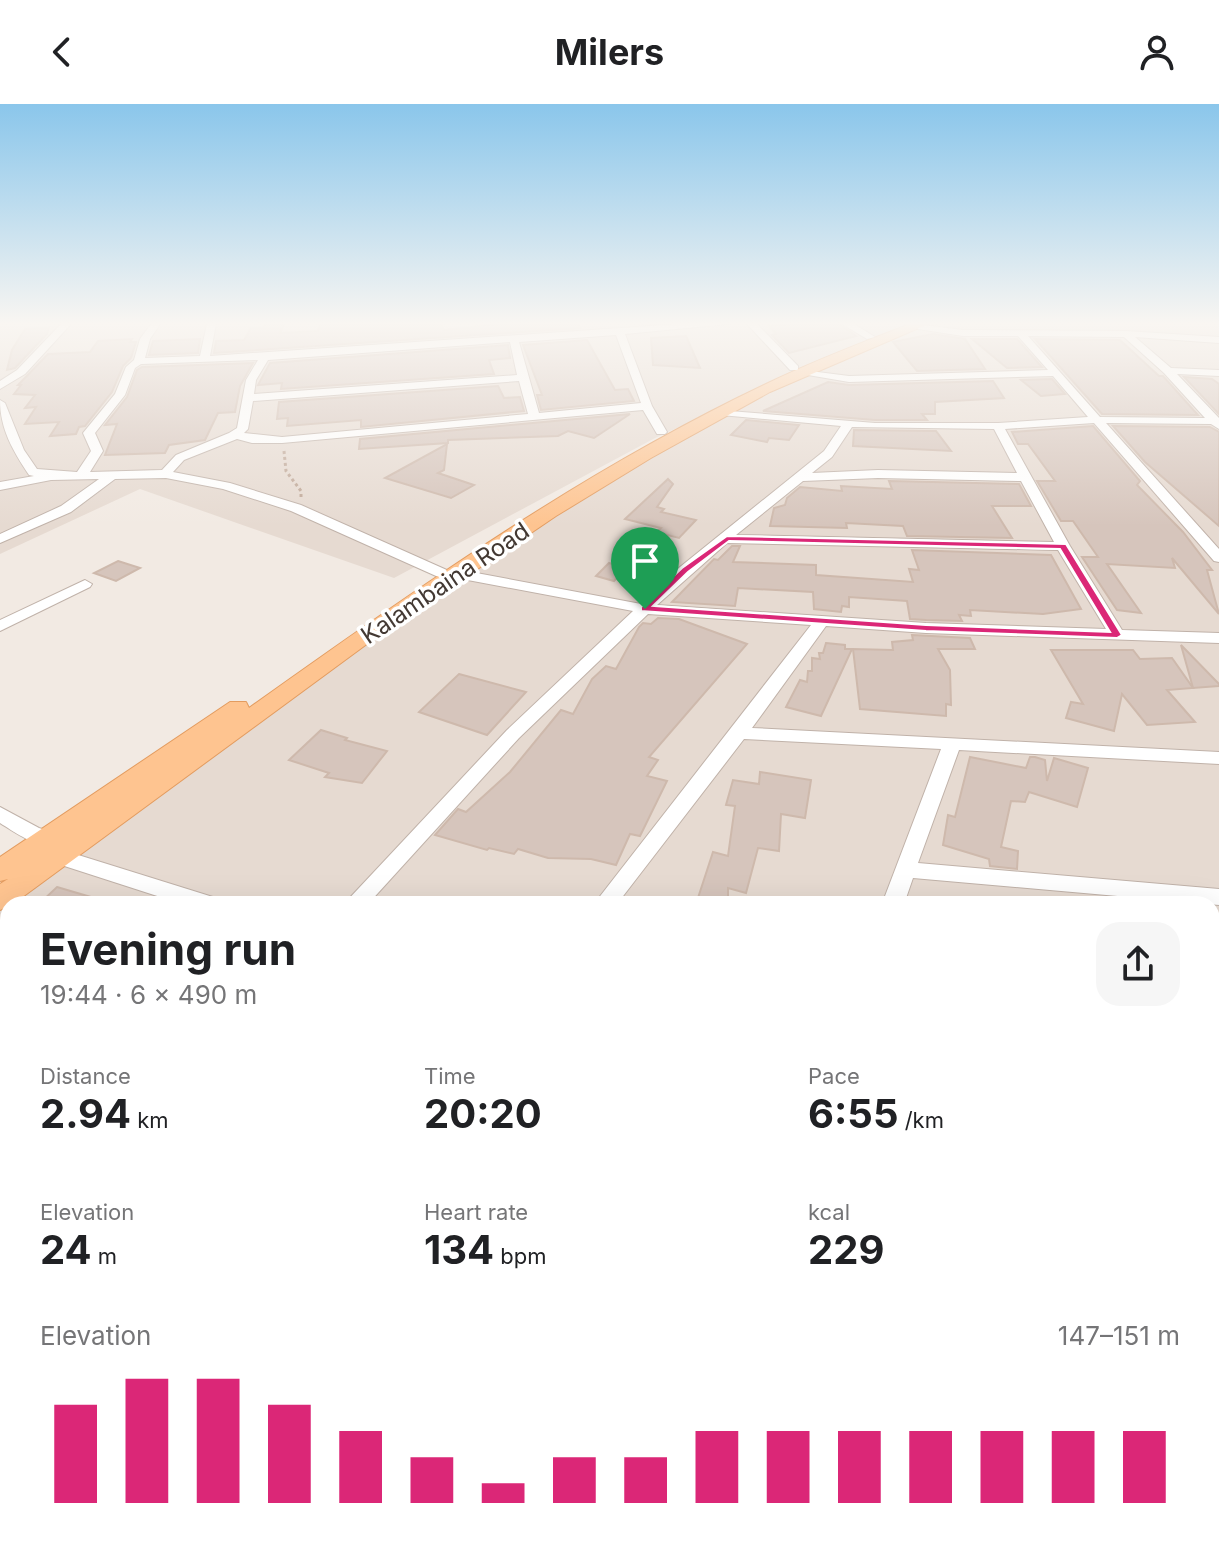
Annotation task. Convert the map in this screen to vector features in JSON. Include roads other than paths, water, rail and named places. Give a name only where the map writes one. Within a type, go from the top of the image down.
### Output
[{"type":"main road","name":"Kalambaina Road","points":[[3,896],[54,847],[448,573],[564,486],[661,432],[752,391]]},
{"type":"main road","name":"Kalambaina Road","points":[[448,573],[760,391]]},
{"type":"main road","name":"Kalambaina Road","points":[[0,871],[54,847]]},
{"type":"street","points":[[82,474],[97,451],[89,433],[121,391]]},
{"type":"street","points":[[166,474],[174,462],[184,456],[237,435],[242,429],[249,391]]},
{"type":"street","points":[[248,398],[341,391]]},
{"type":"street","points":[[527,391],[535,418]]},
{"type":"street","points":[[641,391],[661,432]]},
{"type":"street","points":[[1072,391],[1213,544],[1219,558]]},
{"type":"street","points":[[1187,391],[1217,423]]},
{"type":"street","points":[[0,403],[27,464],[33,472],[49,476]]},
{"type":"street","points":[[237,435],[252,440],[282,440],[647,406]]},
{"type":"street","points":[[721,412],[847,426],[998,426],[1096,420],[1217,423]]},
{"type":"street","points":[[362,896],[513,734],[685,570],[828,454],[847,426]]},
{"type":"street","points":[[998,426],[1063,546],[1117,635]]},
{"type":"street","points":[[0,539],[66,509],[115,473]]},
{"type":"street","points":[[0,486],[49,476],[166,474],[226,486],[296,508],[448,573],[645,609],[821,622],[1219,638]]},
{"type":"street","points":[[798,477],[878,474],[1024,477]]},
{"type":"street","points":[[727,539],[1063,546]]},
{"type":"street","points":[[0,626],[85,584]]},
{"type":"street","points":[[611,896],[821,622]]},
{"type":"street","points":[[739,733],[1219,758]]},
{"type":"street","points":[[896,896],[952,744]]},
{"type":"street","points":[[0,814],[54,847],[186,896]]},
{"type":"street","points":[[905,870],[1207,896]]}]
